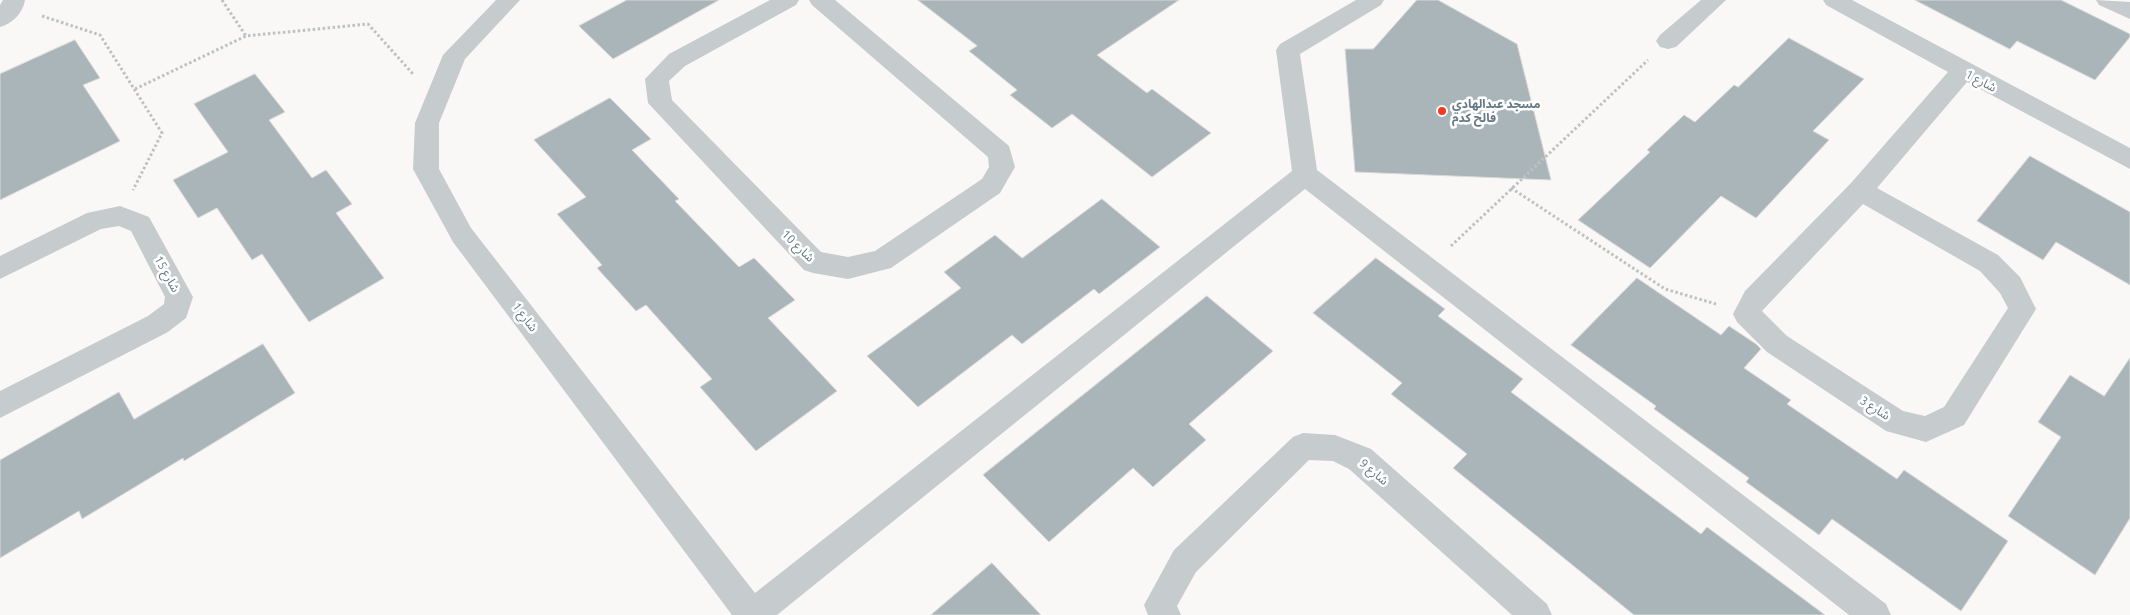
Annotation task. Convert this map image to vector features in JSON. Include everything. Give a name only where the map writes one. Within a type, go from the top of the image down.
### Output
[{"type":"street","name":"شارع 1","points":[[509,0],[455,55],[427,123],[426,169],[462,235],[752,615]]},
{"type":"street","name":"شارع 10","points":[[788,0],[677,60],[657,79],[660,103],[813,262],[848,268],[882,260],[991,186],[1002,167],[1000,152],[820,0]]},
{"type":"street","points":[[1373,0],[1288,50],[1305,175],[1875,615]]},
{"type":"street","points":[[1668,41],[1715,0]]},
{"type":"street","name":"شارع 1","points":[[1834,0],[1963,71],[2130,159]]},
{"type":"street","points":[[2107,0],[2130,11]]},
{"type":"street","points":[[1747,314],[1755,299],[1860,190],[1963,71]]},
{"type":"street","points":[[752,615],[1305,175]]},
{"type":"street","name":"شارع 3","points":[[1747,314],[1777,344],[1896,422],[1926,429],[1954,416],[2022,309],[2010,285],[1989,263],[1860,190]]},
{"type":"street","points":[[0,268],[96,220],[120,216]]},
{"type":"street","name":"شارع 15","points":[[0,405],[158,324],[176,310],[179,297],[140,224],[120,216]]},
{"type":"street","name":"شارع 9","points":[[1165,615],[1160,605],[1185,561],[1303,446],[1334,448],[1360,459],[1536,615]]},
{"type":"path","points":[[222,0],[246,36]]},
{"type":"path","points":[[9,8],[100,35],[136,89],[162,133],[120,216]]},
{"type":"path","points":[[136,89],[246,36],[368,24],[436,100]]},
{"type":"path","points":[[1427,269],[1668,41]]},
{"type":"path","points":[[1511,188],[1665,289],[1747,314]]},
{"type":"building","points":[[627,0],[719,0],[613,59],[579,26]]},
{"type":"building","points":[[918,0],[1179,0],[1097,55],[1147,93],[1152,89],[1211,133],[1152,177],[1072,114],[1052,128],[1010,95],[1017,90],[969,51],[977,46]]},
{"type":"building","name":"مسجد عبدالهادي فالح كدم","points":[[1417,0],[1438,0],[1517,44],[1551,180],[1355,172],[1345,49],[1373,49]]},
{"type":"building","points":[[1915,0],[2061,0],[2130,34],[2130,37],[2095,80],[2017,41],[2010,49]]},
{"type":"building","points":[[1789,38],[1864,79],[1813,131],[1829,140],[1756,218],[1721,196],[1650,268],[1578,220],[1650,152],[1647,150],[1684,115],[1695,122],[1734,85],[1738,87]]},
{"type":"building","points":[[75,40],[100,78],[83,85],[120,141],[0,200],[0,74]]},
{"type":"building","points":[[255,74],[285,112],[269,120],[312,178],[326,170],[352,204],[336,213],[384,278],[309,322],[262,254],[252,260],[217,208],[198,218],[173,180],[228,152],[194,104]]},
{"type":"building","points":[[610,98],[651,139],[632,150],[679,199],[675,201],[739,267],[754,258],[795,300],[768,318],[837,391],[756,451],[700,387],[712,379],[646,305],[636,311],[597,268],[602,265],[557,214],[586,197],[534,140]]},
{"type":"building","points":[[2030,156],[2130,212],[2130,285],[2056,242],[2043,260],[1977,221]]},
{"type":"building","points":[[1102,199],[1160,247],[1099,294],[1094,289],[1022,344],[1012,335],[918,407],[867,356],[961,288],[944,272],[995,235],[1022,258]]},
{"type":"building","points":[[1376,258],[1445,309],[1438,316],[1523,379],[1511,392],[1701,534],[1707,527],[1825,615],[1634,615],[1453,468],[1467,454],[1391,394],[1402,383],[1313,313]]},
{"type":"building","points":[[1637,278],[1721,335],[1729,326],[1756,344],[1761,349],[1744,368],[1791,400],[1787,404],[1897,479],[1904,470],[2008,541],[1961,611],[1832,519],[1819,535],[1746,482],[1749,478],[1654,409],[1656,406],[1571,345]]},
{"type":"building","points":[[1207,296],[1273,351],[1189,424],[1206,440],[1153,487],[1133,468],[1049,542],[983,475]]},
{"type":"building","points":[[263,344],[295,393],[184,461],[183,458],[82,519],[79,511],[0,558],[0,460],[119,392],[134,419]]},
{"type":"building","points":[[2130,358],[2130,518],[2095,575],[2008,516],[2061,437],[2038,422],[2070,375],[2104,396]]},
{"type":"building","points":[[992,563],[1041,615],[931,615]]},
{"type":"place","name":"مسجد عبدالهادي فالح كدم","points":[[1442,111]]}]
